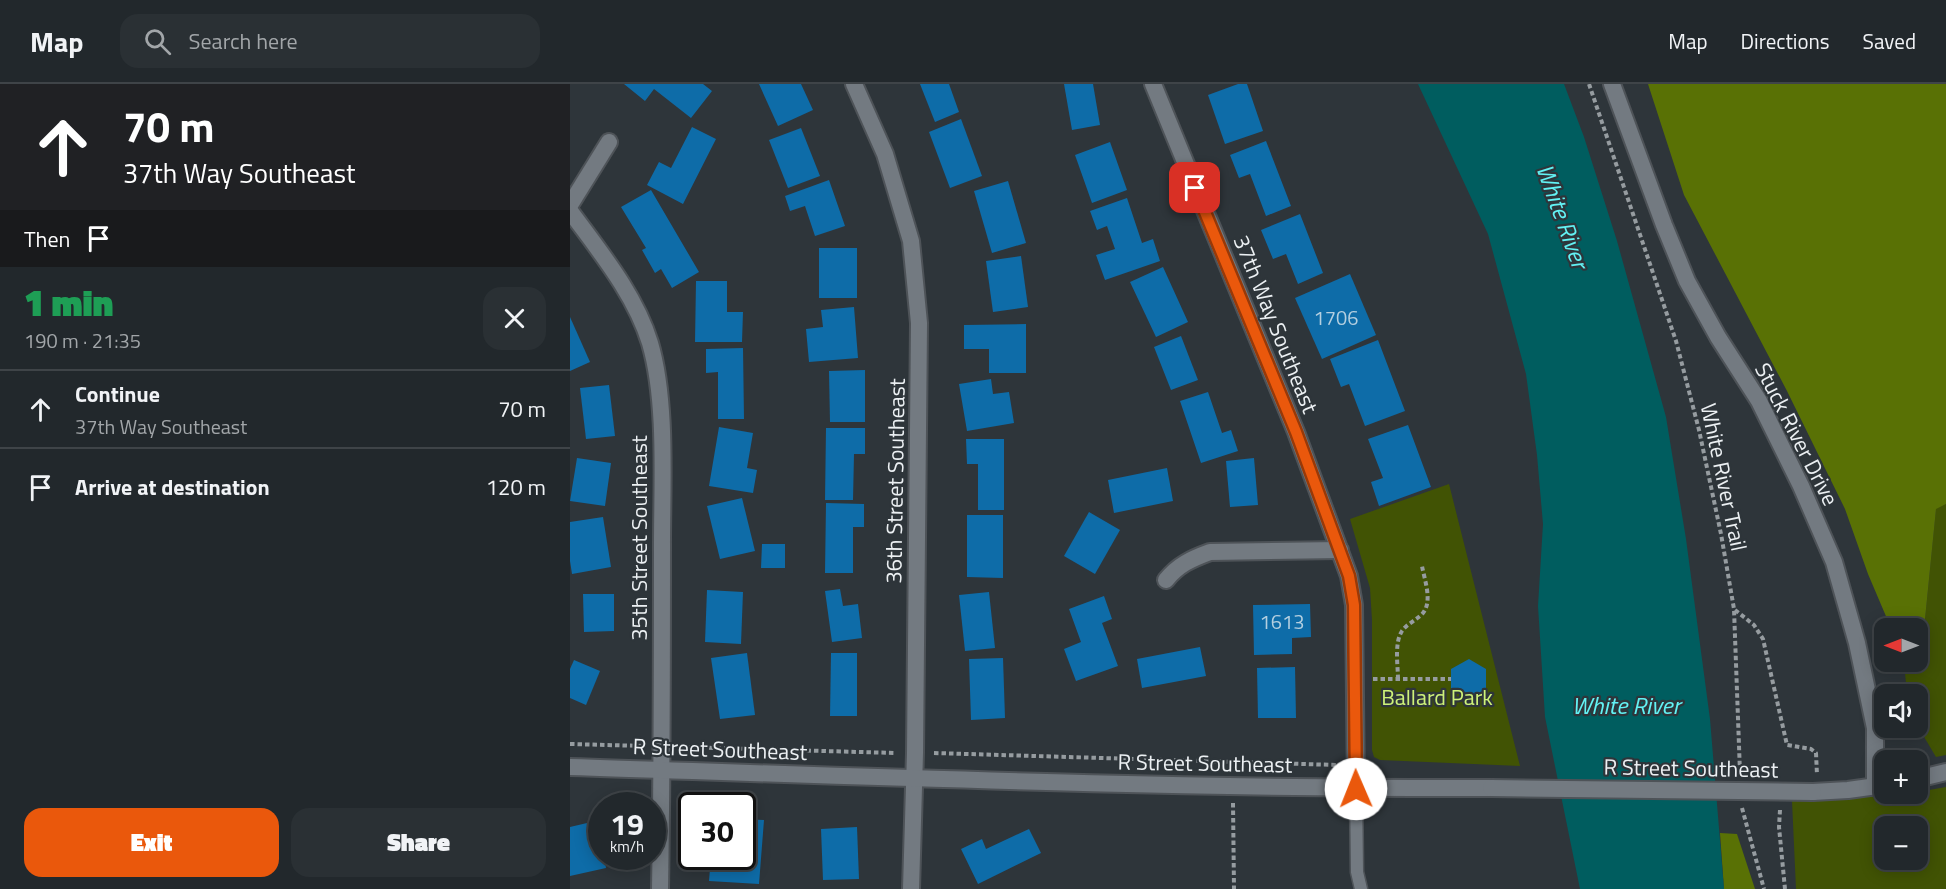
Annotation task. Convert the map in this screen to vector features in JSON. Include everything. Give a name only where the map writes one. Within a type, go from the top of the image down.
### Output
[{"type":"street","name":"36th Street Southeast","points":[[854,84],[885,154],[911,241],[919,323],[915,779],[911,889]]},
{"type":"street","name":"37th Way Southeast","points":[[1153,84],[1296,432],[1349,576],[1354,605],[1356,789]]},
{"type":"street","name":"Stuck River Drive","points":[[1612,84],[1687,281],[1718,337],[1759,401],[1801,486],[1834,562],[1857,643],[1875,728],[1877,750]]},
{"type":"street","points":[[570,205],[609,142]]},
{"type":"street","name":"35th Street Southeast","points":[[570,211],[631,298],[650,343],[659,390],[662,479],[660,889]]},
{"type":"street","points":[[1166,580],[1175,568],[1210,552],[1340,550]]},
{"type":"street","name":"R Street Southeast","points":[[570,767],[915,779],[1356,789],[1491,788],[1816,792],[1874,787]]},
{"type":"street","points":[[1928,777],[1946,772]]},
{"type":"lane","points":[[1356,789],[1357,872],[1360,889]]},
{"type":"path","name":"White River Trail","points":[[1589,84],[1676,341],[1699,430],[1734,609],[1740,783]]},
{"type":"path","points":[[1398,679],[1400,636],[1407,626],[1422,615],[1428,602],[1422,566]]},
{"type":"path","points":[[1734,609],[1754,625],[1763,639],[1787,745],[1811,749],[1815,753],[1816,792]]},
{"type":"path","points":[[1354,679],[1451,679]]},
{"type":"path","points":[[570,744],[1355,766]]},
{"type":"path","points":[[1233,786],[1234,889]]},
{"type":"path","points":[[1780,792],[1779,827],[1785,889]]},
{"type":"path","points":[[1741,805],[1764,889]]},
{"type":"green space","points":[[1648,84],[1946,84],[1946,504],[1936,509],[1925,618],[1887,618],[1845,509],[1787,391],[1684,195]]},
{"type":"green space","name":"Ballard Park","points":[[1449,484],[1520,766],[1380,760],[1374,757],[1372,750],[1370,588],[1350,519]]},
{"type":"green space","points":[[1946,504],[1946,755],[1936,757],[1925,738],[1928,738],[1928,684],[1906,684],[1905,672],[1928,672],[1928,618],[1925,618],[1936,508]]},
{"type":"green space","points":[[1946,787],[1946,889],[1796,889],[1792,801],[1874,796],[1874,804],[1928,804],[1928,790]]},
{"type":"green space","points":[[1720,833],[1737,834],[1755,889],[1724,889]]},
{"type":"water","name":"White River","points":[[1418,84],[1564,84],[1584,137],[1617,241],[1666,417],[1686,539],[1710,719],[1724,889],[1580,889],[1545,717],[1538,606],[1543,524],[1537,455],[1526,374],[1488,234]]},
{"type":"building","points":[[624,84],[703,84],[712,91],[691,118],[654,89],[645,101]]},
{"type":"building","points":[[759,84],[801,84],[813,110],[778,126]]},
{"type":"building","points":[[920,84],[949,84],[959,112],[935,122]]},
{"type":"building","points":[[1064,84],[1093,84],[1100,125],[1072,130]]},
{"type":"building","points":[[1238,84],[1247,84],[1263,131],[1225,144],[1208,95]]},
{"type":"building","points":[[961,119],[982,176],[950,188],[929,132]]},
{"type":"building","points":[[692,127],[716,139],[683,204],[647,185],[659,162],[671,168]]},
{"type":"building","points":[[801,128],[820,176],[788,188],[769,140]]},
{"type":"building","points":[[1266,141],[1291,206],[1266,216],[1250,174],[1239,178],[1230,155]]},
{"type":"building","points":[[1110,142],[1127,190],[1092,203],[1075,155]]},
{"type":"building","points":[[829,180],[845,226],[815,236],[805,206],[790,211],[785,196]]},
{"type":"building","points":[[1008,181],[1026,243],[992,253],[974,191]]},
{"type":"building","points":[[651,190],[699,272],[672,288],[661,269],[655,273],[642,250],[646,248],[621,207]]},
{"type":"building","points":[[1127,198],[1142,243],[1153,239],[1160,261],[1105,280],[1096,255],[1115,249],[1107,226],[1097,230],[1090,211]]},
{"type":"building","points":[[1300,214],[1323,273],[1298,284],[1286,254],[1273,259],[1261,230]]},
{"type":"building","points":[[819,248],[857,248],[857,298],[819,298]]},
{"type":"building","points":[[1021,256],[1028,307],[993,312],[986,261]]},
{"type":"building","points":[[1163,267],[1188,322],[1156,337],[1130,282]]},
{"type":"building","points":[[1350,274],[1376,335],[1322,359],[1295,298]]},
{"type":"building","points":[[696,281],[727,281],[727,312],[743,312],[742,342],[695,342]]},
{"type":"building","points":[[854,307],[858,358],[809,362],[806,329],[823,327],[821,310]]},
{"type":"building","points":[[570,317],[590,362],[570,371]]},
{"type":"building","points":[[1026,324],[1026,373],[989,373],[989,349],[964,349],[964,325]]},
{"type":"building","points":[[1181,336],[1198,380],[1171,390],[1154,347]]},
{"type":"building","points":[[1378,340],[1405,411],[1365,426],[1349,384],[1341,387],[1330,359]]},
{"type":"building","points":[[743,348],[744,419],[718,419],[718,372],[706,373],[706,349]]},
{"type":"building","points":[[865,370],[865,422],[830,422],[829,371]]},
{"type":"building","points":[[991,379],[993,394],[1009,392],[1014,423],[967,431],[959,384]]},
{"type":"building","points":[[609,385],[615,436],[586,439],[580,388]]},
{"type":"building","points":[[1208,392],[1222,433],[1231,430],[1238,451],[1201,463],[1180,401]]},
{"type":"building","points":[[1408,425],[1431,487],[1379,506],[1371,482],[1383,478],[1368,439]]},
{"type":"building","points":[[719,427],[753,433],[747,468],[757,470],[753,493],[709,486]]},
{"type":"building","points":[[826,428],[865,428],[865,454],[854,454],[853,500],[825,500]]},
{"type":"building","points":[[966,439],[1004,439],[1004,510],[978,510],[978,464],[967,464]]},
{"type":"building","points":[[577,458],[611,463],[605,506],[570,501]]},
{"type":"building","points":[[1254,458],[1258,505],[1230,507],[1226,461]]},
{"type":"building","points":[[1167,468],[1173,501],[1114,513],[1108,480]]},
{"type":"building","points":[[742,498],[755,551],[720,559],[707,506]]},
{"type":"building","points":[[826,503],[864,504],[864,527],[853,527],[853,573],[825,573]]},
{"type":"building","points":[[1089,512],[1120,530],[1095,574],[1064,556]]},
{"type":"building","points":[[967,515],[1003,515],[1003,578],[967,577]]},
{"type":"building","points":[[603,517],[611,567],[572,574],[570,522]]},
{"type":"building","points":[[762,544],[785,544],[785,568],[761,568]]},
{"type":"building","points":[[840,589],[843,606],[858,604],[862,638],[832,642],[825,591]]},
{"type":"building","points":[[707,590],[743,592],[741,644],[705,642]]},
{"type":"building","points":[[989,592],[995,648],[965,651],[959,595]]},
{"type":"building","points":[[583,594],[614,594],[614,631],[584,632]]},
{"type":"building","points":[[1104,596],[1112,619],[1102,623],[1118,666],[1076,681],[1064,649],[1081,642],[1069,609]]},
{"type":"building","points":[[1310,604],[1311,637],[1292,638],[1292,654],[1254,655],[1253,605]]},
{"type":"building","points":[[1200,647],[1206,676],[1142,688],[1137,659]]},
{"type":"building","points":[[747,653],[755,715],[720,719],[711,658]]},
{"type":"building","points":[[831,653],[857,653],[857,716],[830,716]]},
{"type":"building","points":[[1003,658],[1005,718],[971,720],[969,659]]},
{"type":"building","points":[[1469,659],[1486,669],[1486,690],[1468,699],[1451,689],[1451,669]]},
{"type":"building","points":[[574,660],[600,671],[586,705],[570,698],[570,669]]},
{"type":"building","points":[[1295,667],[1296,718],[1258,718],[1257,668]]},
{"type":"building","points":[[756,820],[764,820],[759,884],[709,881],[710,870],[756,870]]},
{"type":"building","points":[[587,823],[588,870],[597,870],[570,876],[570,827]]},
{"type":"building","points":[[857,827],[859,879],[823,880],[821,829]]},
{"type":"building","points":[[1029,829],[1041,853],[978,884],[961,849],[982,839],[986,849]]},
{"type":"route","points":[[1195,188],[1296,432],[1349,576],[1354,605],[1356,789]]}]
